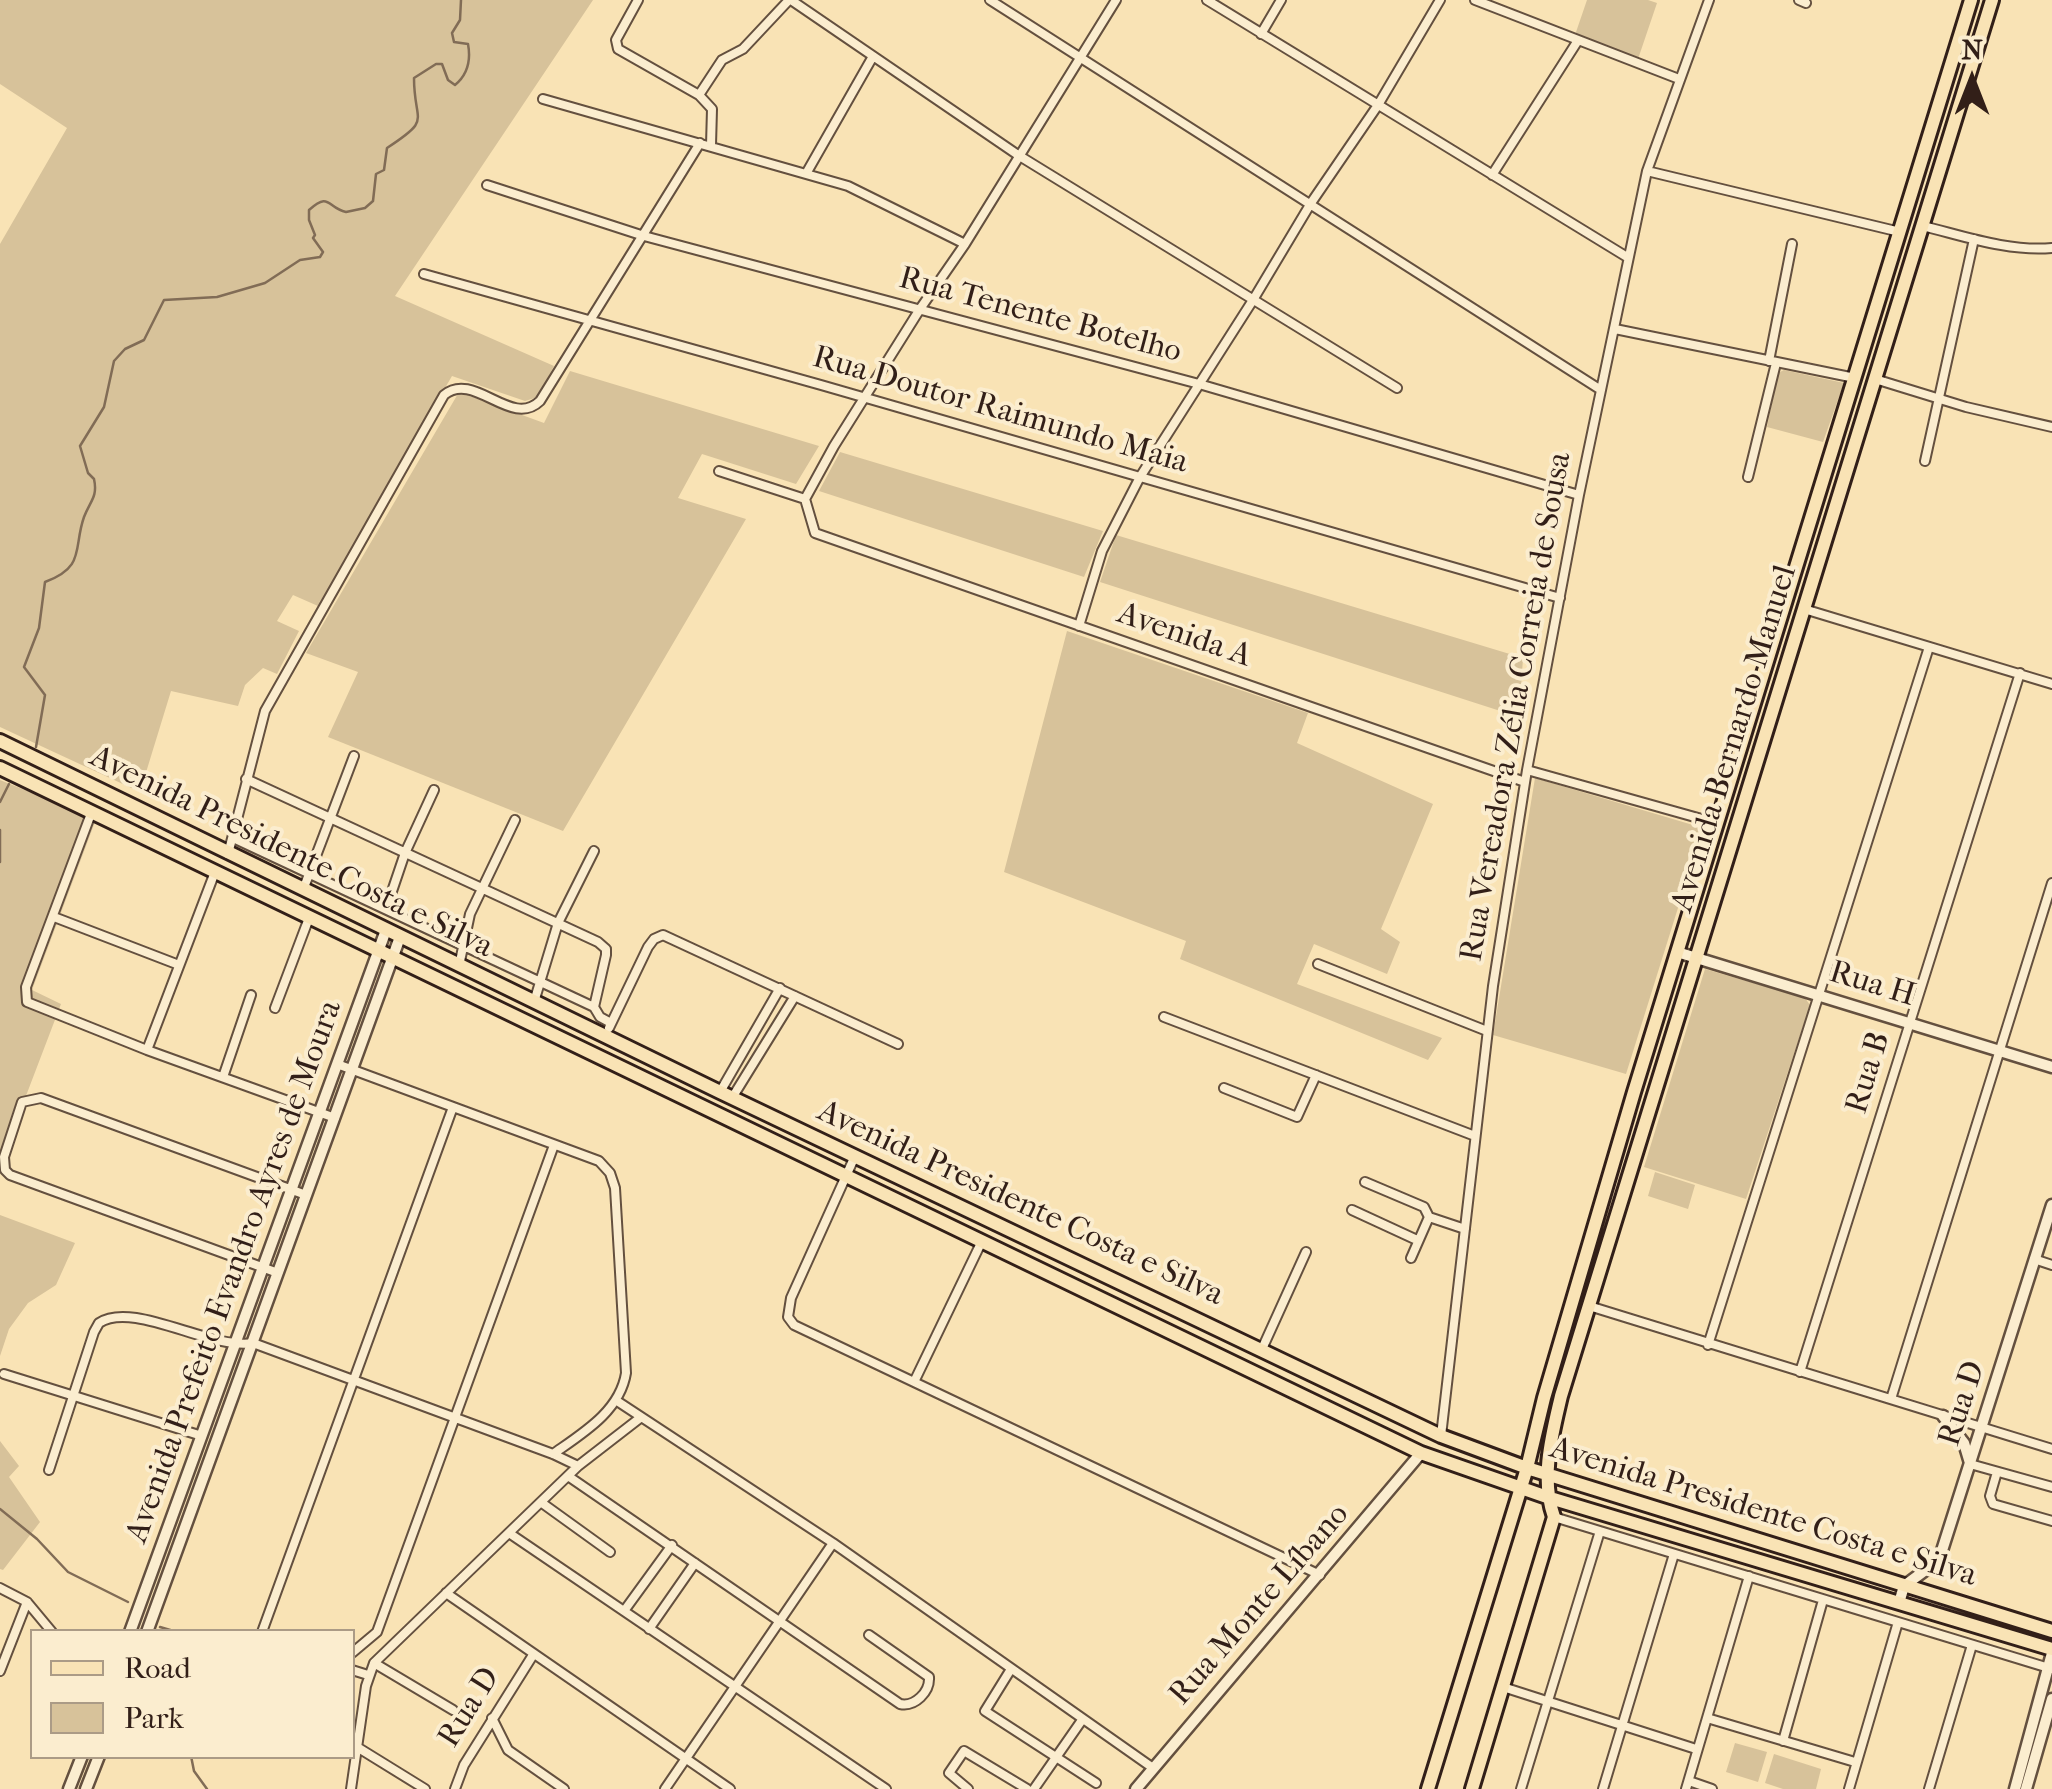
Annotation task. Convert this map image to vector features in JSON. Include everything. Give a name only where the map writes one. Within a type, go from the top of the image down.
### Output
[{"type":"main road","name":"Avenida Bernardo Manuel","points":[[1428,1789],[1527,1468],[1550,1378],[1716,823],[1971,0]]},
{"type":"main road","name":"Avenida Bernardo Manuel","points":[[1546,1497],[1551,1441],[1562,1396],[1992,0]]},
{"type":"main road","points":[[1965,20],[1984,28]]},
{"type":"main road","points":[[1958,40],[1978,47]]},
{"type":"main road","points":[[1825,474],[1844,480]]},
{"type":"main road","points":[[1819,494],[1839,499]]},
{"type":"main road","name":"Avenida Presidente Costa e Silva","points":[[0,741],[514,993],[608,1030],[726,1095],[1440,1436],[1527,1468],[2052,1631]]},
{"type":"main road","name":"Avenida Presidente Costa e Silva","points":[[0,768],[1421,1453],[1546,1497],[2052,1651]]},
{"type":"main road","points":[[157,842],[167,820]]},
{"type":"main road","points":[[176,850],[186,830]]},
{"type":"main road","points":[[502,1012],[515,1005],[514,993]]},
{"type":"main road","points":[[535,1027],[538,1004]]},
{"type":"main road","points":[[1088,1294],[1098,1271]]},
{"type":"main road","points":[[1294,1392],[1323,1395],[1326,1387],[1319,1376]]},
{"type":"main road","points":[[1343,1416],[1339,1407],[1344,1398],[1364,1398]]},
{"type":"main road","points":[[1472,1789],[1554,1517],[1546,1497]]},
{"type":"street","points":[[638,0],[618,37],[618,50],[700,95],[712,109],[712,146]]},
{"type":"street","points":[[700,95],[722,60],[743,48],[790,0],[1018,154],[1397,388]]},
{"type":"street","points":[[990,0],[1601,390]]},
{"type":"street","points":[[719,471],[806,500],[920,309],[965,244],[1116,0]]},
{"type":"street","points":[[1206,0],[1627,258]]},
{"type":"street","points":[[1262,34],[1281,0]]},
{"type":"street","points":[[1078,626],[1102,552],[1140,477],[1440,0]]},
{"type":"street","points":[[1475,0],[1679,79]]},
{"type":"street","points":[[1491,7],[1506,0]]},
{"type":"street","name":"Rua Vereadora Zélia Correia de Sousa","points":[[1440,1436],[1487,1031],[1527,770],[1647,170],[1709,0]]},
{"type":"street","points":[[1492,176],[1577,42]]},
{"type":"street","points":[[807,172],[872,58]]},
{"type":"street","points":[[543,99],[807,172],[874,197],[965,244]]},
{"type":"street","points":[[228,854],[265,711],[444,394],[451,388],[465,388],[520,409],[535,407],[700,143]]},
{"type":"street","points":[[1647,170],[1900,232]]},
{"type":"street","name":"Rua Tenente Botelho","points":[[487,185],[644,236],[1198,384],[1579,495]]},
{"type":"street","points":[[1923,226],[2028,249],[2052,248]]},
{"type":"street","points":[[1924,461],[1974,239]]},
{"type":"street","points":[[1748,477],[1773,362],[1792,244]]},
{"type":"street","name":"Rua Doutor Raimundo Maia","points":[[424,274],[1560,598]]},
{"type":"street","points":[[1616,329],[1855,378]]},
{"type":"street","points":[[1875,379],[2052,427]]},
{"type":"street","name":"Avenida A","points":[[806,500],[815,533],[1525,782]]},
{"type":"street","points":[[1804,609],[2052,684]]},
{"type":"street","points":[[1708,1344],[1929,647]]},
{"type":"street","name":"Rua B","points":[[1800,1372],[2020,673]]},
{"type":"street","points":[[303,890],[354,756]]},
{"type":"street","points":[[1527,770],[1716,823]]},
{"type":"street","points":[[246,779],[558,923],[606,949],[594,1007]]},
{"type":"street","points":[[386,909],[434,790]]},
{"type":"street","points":[[92,811],[26,987],[27,1002],[335,1118]]},
{"type":"street","points":[[460,966],[470,914],[514,820]]},
{"type":"street","points":[[233,838],[594,1007],[608,1030]]},
{"type":"street","points":[[538,1004],[542,968],[558,923],[594,851]]},
{"type":"street","points":[[147,1050],[216,870]]},
{"type":"street","points":[[1891,1400],[2052,883]]},
{"type":"street","points":[[54,916],[178,964]]},
{"type":"street","points":[[276,1008],[308,918]]},
{"type":"street","name":"Avenida Prefeito Evandro Ayres de Moura","points":[[131,1629],[386,930]]},
{"type":"street","points":[[608,1030],[648,947],[662,935],[898,1044]]},
{"type":"street","name":"Avenida Prefeito Evandro Ayres de Moura","points":[[148,1629],[400,937]]},
{"type":"street","name":"Rua H","points":[[1677,952],[2052,1067]]},
{"type":"street","points":[[1318,964],[1487,1031]]},
{"type":"street","points":[[726,1095],[780,988]]},
{"type":"street","points":[[223,1077],[250,995]]},
{"type":"street","points":[[726,1095],[795,996]]},
{"type":"street","points":[[1164,1017],[1474,1136]]},
{"type":"street","points":[[337,1064],[599,1162],[610,1173],[616,1188],[624,1389],[590,1427],[554,1454]]},
{"type":"street","points":[[1224,1088],[1297,1117],[1316,1075]]},
{"type":"street","points":[[278,1273],[10,1175],[5,1170],[4,1157],[22,1102],[41,1098],[306,1195]]},
{"type":"street","points":[[263,1629],[453,1108]]},
{"type":"street","points":[[355,1650],[377,1632],[554,1145]]},
{"type":"street","points":[[855,1156],[792,1298],[788,1317],[794,1326],[1320,1575]]},
{"type":"street","points":[[1365,1182],[1424,1206],[1429,1217],[1465,1229]]},
{"type":"street","name":"Rua D","points":[[1904,1586],[1939,1560],[2052,1206]]},
{"type":"street","points":[[1352,1210],[1417,1240]]},
{"type":"street","points":[[1410,1258],[1429,1217]]},
{"type":"street","points":[[914,1382],[981,1242]]},
{"type":"street","points":[[1262,1348],[1306,1252]]},
{"type":"street","points":[[2034,1260],[2052,1266]]},
{"type":"street","points":[[1589,1306],[2052,1449]]},
{"type":"street","points":[[49,1470],[94,1332],[99,1323],[116,1316],[158,1322],[234,1346],[253,1343],[578,1466]]},
{"type":"street","points":[[4,1374],[202,1436]]},
{"type":"street","points":[[617,1401],[832,1543],[1153,1768]]},
{"type":"street","points":[[1943,1416],[1964,1443],[1970,1464],[2052,1488]]},
{"type":"street","points":[[351,1789],[368,1675],[374,1663],[578,1466],[640,1418]]},
{"type":"street","name":"Rua Monte Líbano","points":[[1136,1789],[1421,1453]]},
{"type":"street","points":[[1997,1472],[1990,1496],[1993,1504],[2052,1521]]},
{"type":"street","points":[[568,1476],[900,1704],[909,1706],[916,1702],[930,1683],[929,1676],[868,1635]]},
{"type":"street","points":[[542,1503],[610,1552]]},
{"type":"street","points":[[1554,1517],[2050,1669]]},
{"type":"street","points":[[1521,1789],[1600,1531]]},
{"type":"street","points":[[509,1533],[884,1786]]},
{"type":"street","points":[[665,1789],[832,1543]]},
{"type":"street","points":[[624,1611],[672,1545]]},
{"type":"street","points":[[1603,1789],[1674,1554]]},
{"type":"street","points":[[649,1629],[696,1563]]},
{"type":"street","points":[[1712,1789],[1687,1785],[1749,1576]]},
{"type":"street","points":[[1900,1602],[1904,1586]]},
{"type":"street","points":[[0,1588],[28,1602],[50,1629]]},
{"type":"street","points":[[446,1593],[730,1789]]},
{"type":"street","points":[[1782,1741],[1824,1600]]},
{"type":"street","points":[[0,1671],[28,1602]]},
{"type":"street","points":[[1849,1789],[1898,1622]]},
{"type":"street","points":[[377,1632],[390,1644]]},
{"type":"street","points":[[1928,1789],[1972,1645]]},
{"type":"street","points":[[2015,1789],[2052,1651]]},
{"type":"street","name":"Rua D","points":[[455,1789],[459,1774],[533,1655]]},
{"type":"street","points":[[374,1663],[453,1710]]},
{"type":"street","points":[[1011,1668],[985,1711],[1096,1783]]},
{"type":"street","points":[[355,1671],[368,1675]]},
{"type":"street","points":[[1503,1687],[1696,1749]]},
{"type":"street","points":[[2026,1789],[2052,1699]]},
{"type":"street","points":[[492,1718],[508,1750],[564,1789]]},
{"type":"street","points":[[1707,1718],[1856,1762]]},
{"type":"street","points":[[968,1789],[950,1773],[962,1753],[972,1754],[1031,1789],[1082,1720]]},
{"type":"street","points":[[357,1747],[425,1789]]},
{"type":"street","points":[[69,1789],[81,1759]]},
{"type":"street","points":[[86,1789],[98,1759]]},
{"type":"green space","points":[[0,0],[593,0],[395,296],[554,366],[538,397],[525,401],[452,376],[318,606],[293,595],[277,621],[299,631],[277,674],[263,668],[245,685],[238,706],[171,691],[140,792],[0,727],[0,244],[67,128],[0,84]]},
{"type":"green space","points":[[1587,0],[1657,3],[1638,59],[1575,35]]},
{"type":"green space","points":[[1784,370],[1844,383],[1823,442],[1767,427],[1778,373]]},
{"type":"green space","points":[[570,371],[819,446],[796,484],[702,454],[678,498],[746,519],[563,831],[328,737],[358,672],[306,653],[459,392],[544,423]]},
{"type":"green space","points":[[840,452],[1103,531],[1084,577],[819,491]]},
{"type":"green space","points":[[1116,535],[1523,658],[1519,717],[1100,582]]},
{"type":"green space","points":[[1067,631],[1308,713],[1297,743],[1433,804],[1381,929],[1400,942],[1387,974],[1314,944],[1297,984],[1442,1038],[1428,1060],[1180,959],[1186,941],[1004,872]]},
{"type":"green space","points":[[1535,778],[1703,828],[1626,1074],[1493,1035]]},
{"type":"green space","points":[[0,780],[95,822],[32,990],[61,1004],[0,1164]]},
{"type":"green space","points":[[1705,969],[1805,998],[1810,1005],[1746,1199],[1644,1167]]},
{"type":"green space","points":[[1655,1172],[1695,1185],[1688,1209],[1648,1196]]},
{"type":"green space","points":[[0,1215],[75,1243],[56,1285],[28,1303],[9,1329],[0,1356]]},
{"type":"green space","points":[[0,1441],[19,1466],[9,1477],[40,1522],[3,1570],[0,1569]]},
{"type":"green space","points":[[1735,1743],[1767,1752],[1758,1782],[1726,1772]]},
{"type":"green space","points":[[1774,1754],[1821,1769],[1816,1789],[1783,1789],[1765,1783]]},
{"type":"waterway","points":[[36,747],[45,695],[24,667],[39,628],[45,582],[67,570],[76,556],[84,517],[94,495],[94,479],[88,473],[80,446],[104,407],[114,361],[125,349],[144,340],[164,300],[217,297],[265,283],[300,260],[320,257],[323,252],[313,238],[309,210],[325,201],[346,212],[365,208],[373,201],[376,174],[384,170],[387,148],[416,125],[414,78],[442,64],[448,80],[455,85],[465,72],[468,44],[454,42],[452,33],[460,20],[461,0]]},
{"type":"waterway","points":[[0,802],[9,784]]},
{"type":"waterway","points":[[0,830],[0,862]]},
{"type":"waterway","points":[[0,1509],[37,1539],[68,1572],[128,1602]]},
{"type":"waterway","points":[[160,1627],[167,1629]]},
{"type":"waterway","points":[[192,1759],[194,1771],[207,1789]]}]
